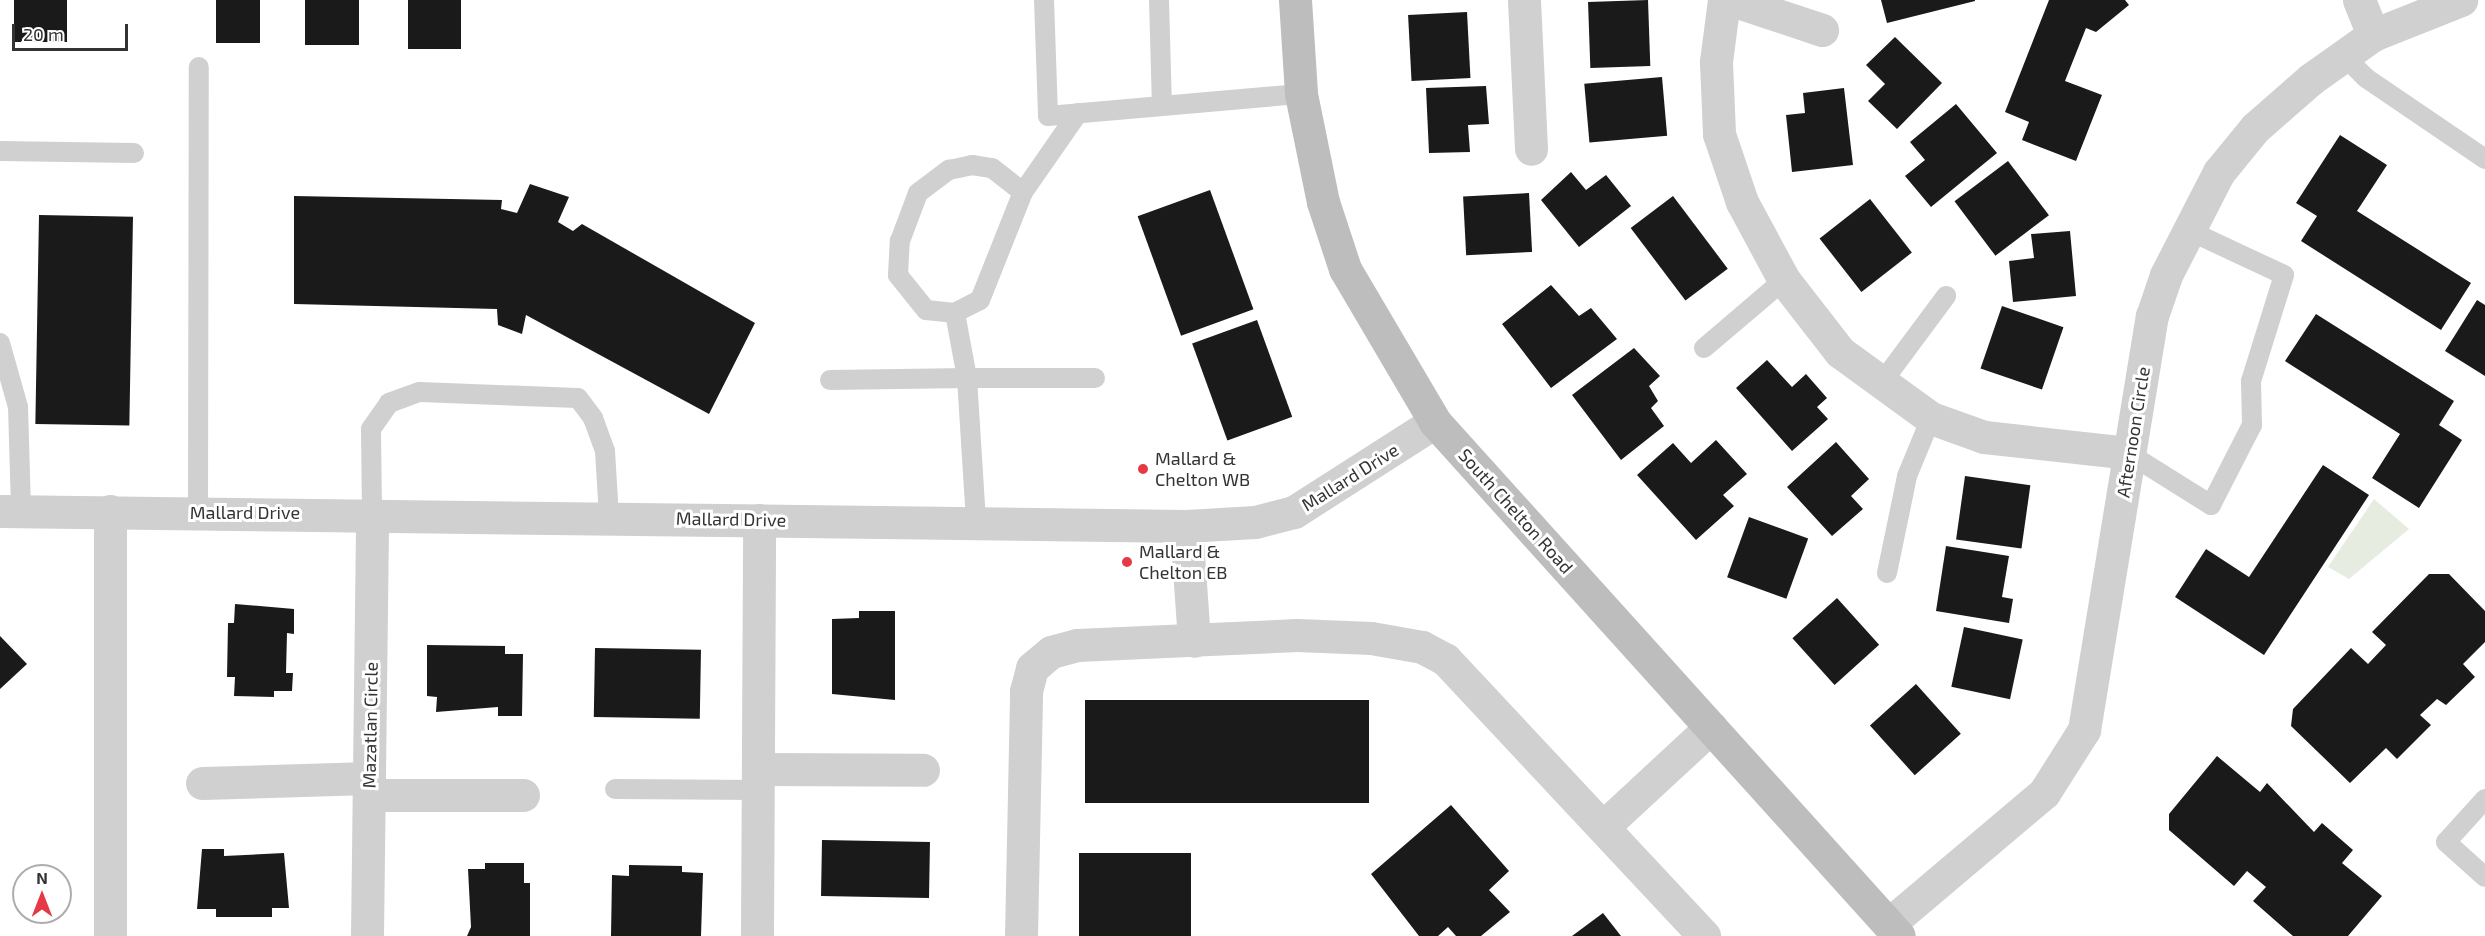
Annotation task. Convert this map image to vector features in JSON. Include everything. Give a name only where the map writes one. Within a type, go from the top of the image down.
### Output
[{"type":"main road","name":"South Chelton Road","points":[[1295,0],[1301,94],[1323,202],[1345,269],[1435,422],[1894,929]]},
{"type":"street","points":[[1524,0],[1531,149]]},
{"type":"street","points":[[1724,0],[1716,62],[1719,134],[1742,202],[1784,280],[1840,352],[1880,386],[1931,418],[1984,437],[2128,453]]},
{"type":"street","points":[[1732,0],[1822,30]]},
{"type":"street","points":[[2359,0],[2373,35]]},
{"type":"street","name":"Afternoon Circle","points":[[1894,929],[2044,793],[2084,730],[2152,316],[2188,230],[2219,172],[2255,128],[2373,35],[2461,0]]},
{"type":"street","name":"Mallard Drive","points":[[10,511],[372,513],[1186,526],[1255,522],[1294,512],[1435,422]]},
{"type":"street","points":[[110,512],[110,936]]},
{"type":"street","name":"Mazatlan Circle","points":[[367,936],[372,513]]},
{"type":"street","points":[[757,936],[759,520]]},
{"type":"street","points":[[1186,526],[1194,641]]},
{"type":"street","points":[[1021,936],[1026,691],[1032,668],[1051,652],[1077,645],[1297,635],[1371,638],[1422,646],[1446,660],[1704,936]]},
{"type":"street","points":[[1603,827],[1711,726]]},
{"type":"street","points":[[758,779],[923,770]]},
{"type":"street","points":[[202,783],[369,786],[523,795]]},
{"type":"lane","points":[[1044,0],[1048,116],[1301,94]]},
{"type":"lane","points":[[1159,0],[1162,106]]},
{"type":"lane","points":[[2344,56],[2366,78],[2485,159]]},
{"type":"lane","points":[[198,512],[199,67]]},
{"type":"lane","points":[[1023,192],[992,168],[972,165],[949,170],[918,194],[900,241],[898,275],[926,310],[955,313],[980,300],[1023,192],[1078,113]]},
{"type":"lane","points":[[0,151],[134,153]]},
{"type":"lane","points":[[2128,453],[2211,505],[2252,425],[2251,381],[2284,275],[2188,230]]},
{"type":"lane","points":[[1704,348],[1784,280]]},
{"type":"lane","points":[[1880,386],[1946,296]]},
{"type":"lane","points":[[955,313],[967,378],[976,451],[976,523]]},
{"type":"lane","points":[[0,343],[18,406],[10,511]]},
{"type":"lane","points":[[830,380],[1095,378]]},
{"type":"lane","points":[[372,513],[371,429],[389,403],[420,392],[578,398],[593,418],[605,451],[609,517]]},
{"type":"lane","points":[[1887,573],[1907,476],[1931,418]]},
{"type":"lane","points":[[615,789],[758,779]]},
{"type":"lane","points":[[2485,800],[2446,842],[2485,877]]},
{"type":"shaded area","points":[[2374,499],[2409,529],[2349,579],[2328,567]]},
{"type":"building","points":[[14,0],[67,0],[67,42],[14,42]]},
{"type":"building","points":[[216,0],[260,0],[260,43],[216,43]]},
{"type":"building","points":[[305,0],[359,0],[359,45],[305,45]]},
{"type":"building","points":[[408,0],[461,0],[461,49],[408,49]]},
{"type":"building","points":[[1648,0],[1650,66],[1590,68],[1588,2]]},
{"type":"building","points":[[1881,0],[1975,0],[1975,1],[1887,23]]},
{"type":"building","points":[[2049,0],[2125,0],[2129,5],[2096,32],[2086,28],[2065,81],[2102,95],[2076,161],[2022,140],[2029,122],[2005,112]]},
{"type":"building","points":[[1467,12],[1470,78],[1412,81],[1408,15]]},
{"type":"building","points":[[1895,37],[1942,83],[1897,129],[1868,101],[1885,84],[1866,65]]},
{"type":"building","points":[[1662,77],[1667,136],[1589,143],[1584,84]]},
{"type":"building","points":[[1486,86],[1489,124],[1468,125],[1470,152],[1429,153],[1426,88]]},
{"type":"building","points":[[1844,88],[1853,165],[1792,172],[1786,115],[1805,113],[1803,93]]},
{"type":"building","points":[[1956,104],[1997,153],[1931,207],[1905,176],[1925,160],[1910,142]]},
{"type":"building","points":[[2340,135],[2387,165],[2357,211],[2471,283],[2441,330],[2301,241],[2317,216],[2296,203]]},
{"type":"building","points":[[2008,161],[2049,215],[1995,256],[1954,201]]},
{"type":"building","points":[[1571,172],[1586,190],[1606,175],[1631,206],[1579,247],[1541,200]]},
{"type":"building","points":[[530,184],[569,197],[558,222],[573,231],[582,224],[755,323],[709,414],[526,315],[522,334],[498,325],[497,309],[294,304],[294,196],[502,200],[501,209],[517,213]]},
{"type":"building","points":[[1210,190],[1253,309],[1181,336],[1138,216]]},
{"type":"building","points":[[1529,193],[1532,252],[1466,255],[1463,196]]},
{"type":"building","points":[[1673,196],[1728,269],[1685,301],[1631,228]]},
{"type":"building","points":[[1870,199],[1912,253],[1861,292],[1820,238]]},
{"type":"building","points":[[39,215],[133,217],[129,426],[35,424]]},
{"type":"building","points":[[2070,231],[2076,296],[2013,302],[2009,261],[2034,258],[2031,234]]},
{"type":"building","points":[[1551,285],[1579,316],[1591,308],[1617,339],[1551,388],[1502,324]]},
{"type":"building","points":[[2477,300],[2485,305],[2485,376],[2445,351]]},
{"type":"building","points":[[2002,306],[2063,327],[2042,390],[1981,368]]},
{"type":"building","points":[[2316,314],[2454,401],[2439,425],[2462,440],[2419,508],[2372,478],[2400,434],[2285,361]]},
{"type":"building","points":[[1257,320],[1292,417],[1227,440],[1192,344]]},
{"type":"building","points":[[1634,348],[1660,376],[1649,386],[1658,401],[1651,408],[1664,426],[1621,460],[1572,395]]},
{"type":"building","points":[[1767,360],[1792,387],[1806,374],[1827,398],[1817,407],[1828,419],[1792,451],[1736,388]]},
{"type":"building","points":[[1716,440],[1747,474],[1723,495],[1734,506],[1696,540],[1637,475],[1673,443],[1691,463]]},
{"type":"building","points":[[1836,442],[1869,479],[1851,496],[1863,509],[1832,536],[1787,487]]},
{"type":"building","points":[[2323,465],[2369,495],[2264,655],[2175,597],[2206,549],[2249,577]]},
{"type":"building","points":[[1965,476],[2030,485],[2021,549],[1956,539]]},
{"type":"building","points":[[1749,517],[1808,539],[1786,599],[1727,577]]},
{"type":"building","points":[[1946,546],[2009,556],[2002,597],[2013,599],[2009,623],[1936,611]]},
{"type":"building","points":[[2429,574],[2449,574],[2485,611],[2485,642],[2463,664],[2475,677],[2446,705],[2437,699],[2420,715],[2431,725],[2397,759],[2386,748],[2350,783],[2291,726],[2293,709],[2351,648],[2368,664],[2386,645],[2372,632]]},
{"type":"building","points":[[1837,598],[1879,645],[1835,685],[1792,638]]},
{"type":"building","points":[[235,604],[294,609],[294,634],[287,633],[286,673],[293,673],[292,691],[274,691],[274,697],[234,696],[235,677],[227,677],[228,623],[234,623]]},
{"type":"building","points":[[859,611],[895,611],[895,700],[832,694],[832,619],[859,618]]},
{"type":"building","points":[[1964,627],[2023,639],[2010,699],[1951,687]]},
{"type":"building","points":[[0,636],[27,664],[0,689]]},
{"type":"building","points":[[427,645],[505,646],[505,654],[523,654],[522,716],[498,716],[498,707],[436,712],[437,697],[427,696]]},
{"type":"building","points":[[595,648],[701,650],[700,719],[594,717]]},
{"type":"building","points":[[1916,684],[1961,734],[1915,775],[1870,725]]},
{"type":"building","points":[[1085,700],[1369,700],[1369,803],[1085,803]]},
{"type":"building","points":[[2217,756],[2260,792],[2267,783],[2314,832],[2322,823],[2353,850],[2342,863],[2382,896],[2348,936],[2293,936],[2253,901],[2266,887],[2247,871],[2234,886],[2169,830],[2169,814]]},
{"type":"building","points":[[1451,805],[1509,871],[1489,890],[1510,912],[1481,936],[1456,936],[1448,927],[1438,936],[1419,936],[1371,874]]},
{"type":"building","points":[[822,840],[930,842],[929,898],[821,896]]},
{"type":"building","points":[[202,849],[224,849],[224,856],[284,853],[289,908],[272,908],[272,917],[216,917],[216,909],[197,909]]},
{"type":"building","points":[[1079,853],[1191,853],[1191,936],[1079,936]]},
{"type":"building","points":[[485,863],[524,863],[524,883],[530,883],[530,936],[467,936],[471,927],[468,869],[485,869]]},
{"type":"building","points":[[629,865],[682,866],[682,872],[703,873],[701,936],[611,936],[612,875],[629,876]]},
{"type":"building","points":[[1603,913],[1621,936],[1572,936]]},
{"type":"place","name":"Mallard & Chelton WB","points":[[1143,469]]},
{"type":"place","name":"Mallard & Chelton EB","points":[[1127,562]]}]
